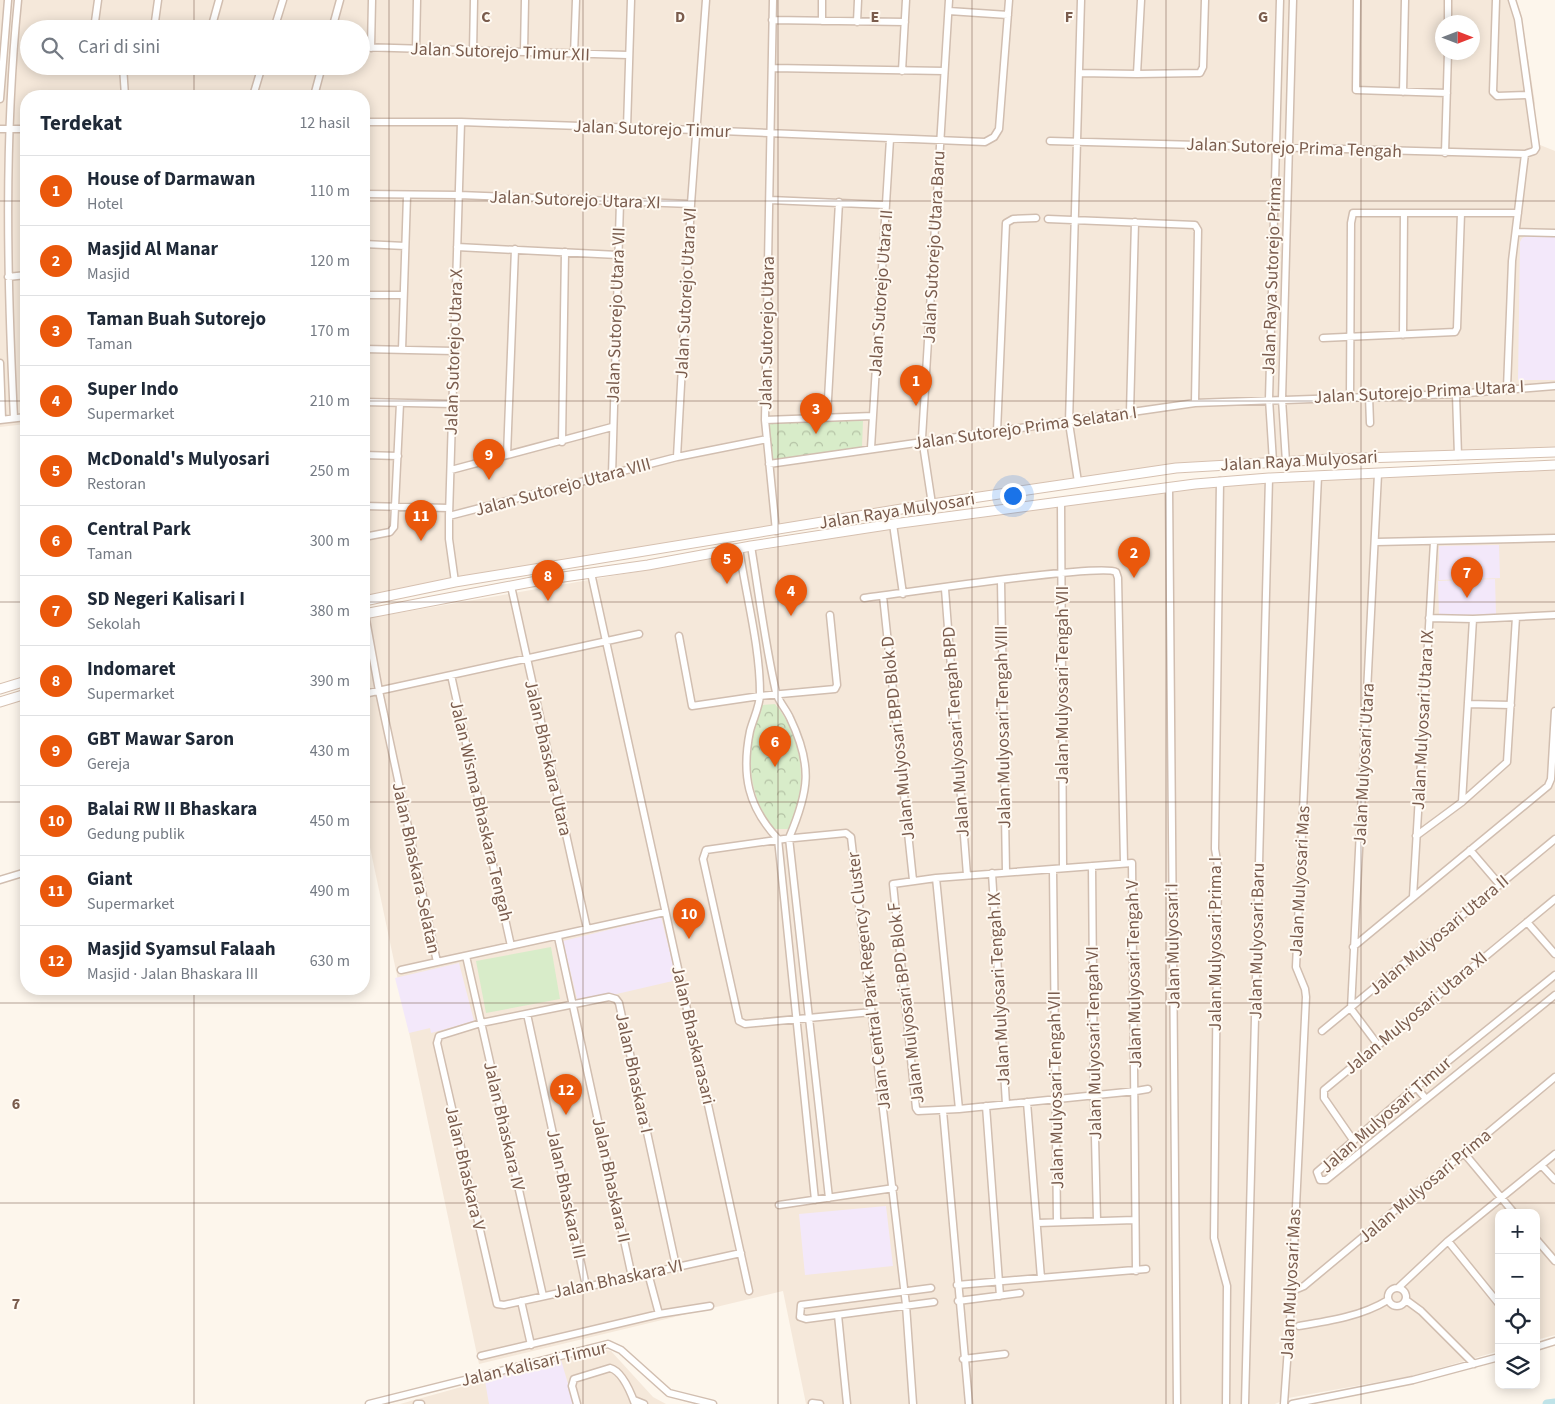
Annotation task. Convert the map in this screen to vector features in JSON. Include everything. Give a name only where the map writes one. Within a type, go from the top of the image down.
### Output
[{"type":"main road","name":"Jalan Raya Mulyosari","points":[[370,600],[456,582],[932,504],[1137,473],[1199,466],[1272,462],[1555,452]]},
{"type":"main road","points":[[1498,454],[1499,468]]},
{"type":"main road","name":"Jalan Raya Mulyosari","points":[[370,613],[542,580],[751,546],[893,524],[1220,481],[1555,465]]},
{"type":"main road","points":[[1151,472],[1154,490]]},
{"type":"main road","points":[[1137,473],[1140,491]]},
{"type":"main road","points":[[913,508],[916,521]]},
{"type":"main road","points":[[539,569],[542,580]]},
{"type":"main road","points":[[11,699],[3,688],[20,683]]},
{"type":"main road","points":[[0,702],[20,696]]},
{"type":"street","points":[[0,99],[8,0]]},
{"type":"street","points":[[14,418],[8,277],[8,130],[18,0]]},
{"type":"street","points":[[95,20],[98,0]]},
{"type":"street","points":[[155,20],[158,0]]},
{"type":"street","points":[[213,20],[219,0]]},
{"type":"street","points":[[277,20],[283,0]]},
{"type":"street","points":[[334,20],[340,0]]},
{"type":"street","points":[[371,48],[372,0]]},
{"type":"street","points":[[416,50],[417,0]]},
{"type":"street","points":[[473,52],[474,0]]},
{"type":"street","points":[[524,52],[525,0]]},
{"type":"street","points":[[574,55],[576,0]]},
{"type":"street","points":[[627,128],[631,0]]},
{"type":"street","name":"Jalan Sutorejo Utara VI","points":[[677,457],[691,204],[706,0]]},
{"type":"street","name":"Jalan Sutorejo Utara","points":[[774,0],[772,20],[772,134],[765,420],[776,531]]},
{"type":"street","points":[[822,0],[822,21]]},
{"type":"street","points":[[857,22],[858,0]]},
{"type":"street","points":[[902,71],[906,0]]},
{"type":"street","name":"Jalan Sutorejo Utara Baru","points":[[932,504],[922,443],[949,0]]},
{"type":"street","points":[[949,11],[1008,15],[1009,0]]},
{"type":"street","points":[[1078,482],[1069,422],[1081,0]]},
{"type":"street","points":[[1138,74],[1141,0]]},
{"type":"street","points":[[1080,73],[1200,73],[1203,67],[1205,0]]},
{"type":"street","name":"Jalan Raya Sutorejo Prima","points":[[1272,462],[1269,399],[1280,0]]},
{"type":"street","name":"Jalan Raya Sutorejo Prima","points":[[1286,462],[1282,398],[1294,0]]},
{"type":"street","points":[[1357,0],[1355,89],[1358,92],[1447,93]]},
{"type":"street","points":[[1403,92],[1405,0]]},
{"type":"street","points":[[1448,0],[1448,15]]},
{"type":"street","points":[[1496,0],[1492,92],[1496,96],[1528,95],[1519,22],[1512,0]]},
{"type":"street","name":"Jalan Sutorejo Timur","points":[[370,122],[461,122],[985,142],[997,134],[999,129],[1008,15]]},
{"type":"street","points":[[772,20],[905,22]]},
{"type":"street","name":"Jalan Sutorejo Timur XII","points":[[371,48],[628,55]]},
{"type":"street","points":[[1445,153],[1448,60]]},
{"type":"street","points":[[772,68],[944,70]]},
{"type":"street","points":[[124,75],[125,90]]},
{"type":"street","points":[[255,90],[259,75]]},
{"type":"street","points":[[316,90],[320,75]]},
{"type":"street","name":"Jalan Sutorejo Prima Tengah","points":[[1050,141],[1525,154],[1534,151],[1536,148],[1528,95]]},
{"type":"street","name":"Jalan Sutorejo Utara X","points":[[456,582],[449,539],[449,508],[461,122]]},
{"type":"street","points":[[0,129],[20,129]]},
{"type":"street","name":"Jalan Sutorejo Utara II","points":[[871,448],[890,138]]},
{"type":"street","points":[[1507,388],[1512,260],[1525,154]]},
{"type":"street","name":"Jalan Sutorejo Utara XI","points":[[370,194],[459,195],[691,204]]},
{"type":"street","points":[[402,350],[407,196]]},
{"type":"street","points":[[770,200],[886,205]]},
{"type":"street","name":"Jalan Sutorejo Utara VII","points":[[612,475],[620,202]]},
{"type":"street","points":[[826,417],[839,202]]},
{"type":"street","points":[[1350,397],[1352,216],[1356,211],[1518,213]]},
{"type":"street","points":[[1403,335],[1404,212]]},
{"type":"street","points":[[1323,338],[1450,334],[1456,331],[1461,213]]},
{"type":"street","points":[[996,432],[1006,223],[1014,219],[1036,218]]},
{"type":"street","points":[[1048,219],[1191,223],[1198,228],[1195,403]]},
{"type":"street","points":[[1130,413],[1135,222]]},
{"type":"street","points":[[1516,232],[1555,233]]},
{"type":"street","points":[[370,244],[405,246]]},
{"type":"street","points":[[457,247],[618,254]]},
{"type":"street","points":[[507,455],[515,249]]},
{"type":"street","points":[[562,442],[566,252]]},
{"type":"street","points":[[8,277],[20,276]]},
{"type":"street","points":[[370,295],[404,295]]},
{"type":"street","points":[[370,349],[454,351]]},
{"type":"street","points":[[0,363],[1,420],[20,418]]},
{"type":"street","name":"Jalan Sutorejo Prima Utara I","points":[[1282,398],[1456,394],[1507,388],[1555,386]]},
{"type":"street","points":[[1456,394],[1458,456]]},
{"type":"street","points":[[1369,396],[1370,424]]},
{"type":"street","name":"Jalan Sutorejo Prima Selatan I","points":[[769,464],[1195,403],[1282,398]]},
{"type":"street","points":[[370,402],[452,404]]},
{"type":"street","points":[[370,536],[392,531],[394,527],[397,507],[400,403]]},
{"type":"street","points":[[765,420],[873,416]]},
{"type":"street","name":"Jalan Sutorejo Utara VII","points":[[451,470],[562,442],[612,427]]},
{"type":"street","name":"Jalan Sutorejo Utara VIII","points":[[449,516],[677,457],[766,439]]},
{"type":"street","points":[[370,455],[398,456]]},
{"type":"street","name":"Jalan Mulyosari Utara","points":[[1351,1009],[1378,474]]},
{"type":"street","name":"Jalan Mulyosari Mas","points":[[1284,1404],[1292,1291],[1306,997],[1304,986],[1298,976],[1296,967],[1318,476]]},
{"type":"street","name":"Jalan Mulyosari Baru","points":[[1245,1404],[1268,478]]},
{"type":"street","name":"Jalan Mulyosari Prima I","points":[[1220,481],[1215,849],[1218,866],[1214,1238],[1227,1286],[1226,1404]]},
{"type":"street","name":"Jalan Mulyosari I","points":[[1169,488],[1177,1404]]},
{"type":"street","name":"Jalan Mulyosari Tengah VII","points":[[1061,502],[1064,868]]},
{"type":"street","points":[[370,506],[449,508]]},
{"type":"street","points":[[893,524],[903,594]]},
{"type":"street","points":[[1376,542],[1555,538]]},
{"type":"street","name":"Jalan Mulyosari Utara IX","points":[[1413,897],[1434,542]]},
{"type":"street","points":[[751,546],[776,695],[790,717],[802,749],[806,767],[807,786],[803,806],[790,838],[829,1198]]},
{"type":"street","points":[[739,548],[754,638],[760,696],[748,746],[746,778],[759,817],[778,839],[815,1200]]},
{"type":"street","name":"Jalan Mulyosari Tengah V","points":[[1062,573],[1112,570],[1116,572],[1118,578],[1124,863],[1133,864],[1136,1271]]},
{"type":"street","name":"Jalan Bhaskarasari","points":[[591,573],[749,1291]]},
{"type":"street","points":[[864,598],[1062,573]]},
{"type":"street","name":"Jalan Mulyosari Tengah VIII","points":[[1001,582],[1006,872]]},
{"type":"street","name":"Jalan Bhaskara Utara","points":[[510,586],[587,929]]},
{"type":"street","name":"Jalan Mulyosari Tengah BPD","points":[[945,589],[967,875]]},
{"type":"street","name":"Jalan Mulyosari BPD Blok D","points":[[883,596],[913,880]]},
{"type":"street","points":[[1429,618],[1473,619],[1555,614]]},
{"type":"street","points":[[678,636],[691,706],[696,707],[760,696],[836,688],[830,615]]},
{"type":"street","points":[[1416,836],[1462,802],[1508,762],[1516,617]]},
{"type":"street","points":[[1462,802],[1473,619]]},
{"type":"street","points":[[370,693],[639,634]]},
{"type":"street","points":[[754,638],[767,636]]},
{"type":"street","name":"Jalan Bhaskara Selatan","points":[[370,645],[436,962],[558,937],[665,912]]},
{"type":"street","name":"Jalan Wisma Bhaskara Tengah","points":[[451,675],[512,946]]},
{"type":"street","points":[[1468,704],[1511,705]]},
{"type":"street","points":[[1353,947],[1550,784],[1555,711]]},
{"type":"street","name":"Jalan Central Park Regency Cluster","points":[[872,1012],[745,1024],[738,1020],[703,859],[704,852],[711,848],[778,839],[846,833],[851,837],[894,1188],[906,1305],[913,1404]]},
{"type":"street","name":"Jalan Mulyosari Utara II","points":[[1322,1031],[1555,839]]},
{"type":"street","points":[[1470,850],[1500,885]]},
{"type":"street","name":"Jalan Mulyosari BPD Blok F","points":[[943,1111],[920,1112],[916,1108],[893,885],[913,880],[1124,863]]},
{"type":"street","name":"Jalan Mulyosari Tengah VI","points":[[1092,866],[1097,1221]]},
{"type":"street","name":"Jalan Mulyosari Tengah VII","points":[[1053,869],[1057,1222]]},
{"type":"street","name":"Jalan Mulyosari Tengah IX","points":[[992,873],[1006,1104]]},
{"type":"street","points":[[0,880],[20,874]]},
{"type":"street","points":[[936,878],[960,1109]]},
{"type":"street","name":"Jalan Mulyosari Utara XI","points":[[1353,1140],[1323,1093],[1378,1044],[1555,899]]},
{"type":"street","points":[[1527,922],[1555,954]]},
{"type":"street","name":"Jalan Bhaskara II","points":[[558,937],[575,1005],[632,1277]]},
{"type":"street","name":"Jalan Bhaskara IV","points":[[466,956],[543,1296]]},
{"type":"street","points":[[401,970],[436,962]]},
{"type":"street","name":"Jalan Mulyosari Timur","points":[[1555,975],[1353,1140],[1317,1172],[1320,1180],[1326,1180],[1555,995]]},
{"type":"street","name":"Jalan Bhaskara I","points":[[440,1035],[481,1023],[611,997],[619,1003],[676,1266]]},
{"type":"street","points":[[1351,1009],[1378,1044]]},
{"type":"street","name":"Jalan Bhaskara III","points":[[527,1014],[586,1286]]},
{"type":"street","name":"Jalan Bhaskara V","points":[[440,1035],[437,1043],[496,1302]]},
{"type":"street","name":"Jalan Mulyosari Prima","points":[[1292,1291],[1304,1286],[1555,1077]]},
{"type":"street","points":[[1416,1087],[1426,1099]]},
{"type":"street","points":[[969,1404],[956,1285],[943,1111],[1148,1090]]},
{"type":"street","name":"Jalan Mulyosari Tengah IX","points":[[1027,1102],[1041,1278]]},
{"type":"street","points":[[986,1106],[1000,1296]]},
{"type":"street","points":[[1464,1153],[1511,1209]]},
{"type":"street","points":[[1299,1326],[1334,1320],[1376,1307],[1388,1300],[1390,1290],[1399,1287],[1448,1241],[1555,1154]]},
{"type":"street","points":[[1542,1166],[1555,1180]]},
{"type":"street","points":[[779,1205],[894,1188]]},
{"type":"street","points":[[1037,1223],[1135,1220]]},
{"type":"street","points":[[1448,1241],[1495,1299]]},
{"type":"street","points":[[1540,1244],[1555,1261]]},
{"type":"street","name":"Jalan Bhaskara VI","points":[[496,1302],[501,1305],[521,1301],[741,1253]]},
{"type":"street","points":[[956,1285],[1146,1270]]},
{"type":"street","points":[[648,1273],[658,1314]]},
{"type":"street","points":[[1399,1287],[1404,1291],[1406,1300],[1421,1311],[1472,1362]]},
{"type":"street","points":[[931,1288],[801,1305],[799,1307],[800,1317],[803,1319],[934,1302]]},
{"type":"street","points":[[958,1301],[1020,1293]]},
{"type":"street","points":[[1388,1300],[1397,1306],[1406,1300]]},
{"type":"street","points":[[521,1301],[531,1345]]},
{"type":"street","points":[[481,1356],[658,1314],[710,1306]]},
{"type":"street","points":[[838,1315],[847,1404]]},
{"type":"street","points":[[1540,1346],[1555,1341]]},
{"type":"street","name":"Jalan Kalisari Timur","points":[[369,1404],[608,1344],[621,1350],[669,1393],[713,1404]]},
{"type":"street","points":[[963,1359],[1005,1354]]},
{"type":"street","points":[[1292,1404],[1413,1380],[1472,1362],[1495,1358]]},
{"type":"street","points":[[577,1404],[572,1386],[574,1379],[610,1368],[616,1370],[621,1376],[634,1402],[644,1404]]},
{"type":"street","points":[[812,1403],[820,1404]]},
{"type":"shaded area","points":[[0,0],[1516,0],[1521,13],[1535,103],[1532,116],[1540,145],[1555,151],[1555,449],[1199,467],[935,504],[370,599],[370,90],[20,90],[20,425],[0,427]]},
{"type":"shaded area","points":[[1527,236],[1555,236],[1555,380],[1518,380],[1520,242],[1522,238]]},
{"type":"shaded area","points":[[1555,470],[1555,1335],[1540,1339],[1540,1209],[1495,1209],[1495,1352],[1412,1376],[1288,1398],[1275,1404],[806,1404],[783,1291],[479,1364],[370,847],[370,618],[850,535],[966,517],[1198,486]]},
{"type":"shaded area","points":[[1499,545],[1500,578],[1439,580],[1439,546]]},
{"type":"shaded area","points":[[1495,579],[1496,614],[1439,616],[1438,581]]},
{"type":"shaded area","points":[[661,917],[677,980],[578,1003],[563,941]]},
{"type":"shaded area","points":[[459,963],[474,1021],[431,1033],[430,1028],[409,1033],[395,978]]},
{"type":"shaded area","points":[[886,1206],[893,1266],[805,1275],[799,1214]]},
{"type":"shaded area","points":[[599,1349],[611,1351],[653,1397],[666,1404],[400,1404]]},
{"type":"shaded area","points":[[561,1360],[574,1404],[489,1404],[485,1381]]},
{"type":"green space","points":[[863,421],[862,447],[772,460],[768,422]]},
{"type":"green space","points":[[775,704],[785,717],[792,732],[800,764],[801,781],[799,797],[795,814],[788,829],[774,829],[764,815],[753,784],[751,768],[753,736],[762,705]]},
{"type":"green space","points":[[551,947],[560,999],[486,1013],[476,961]]},
{"type":"waterway","points":[[1547,1404],[1555,1403]]},
{"type":"place","name":"House of Darmawan","points":[[916,406]]},
{"type":"place","name":"Taman Buah Sutorejo","points":[[816,434]]},
{"type":"place","name":"GBT Mawar Saron","points":[[489,480]]},
{"type":"place","name":"Giant","points":[[421,541]]},
{"type":"place","name":"Masjid Al Manar","points":[[1134,578]]},
{"type":"place","name":"McDonald's Mulyosari","points":[[727,584]]},
{"type":"place","name":"SD Negeri Kalisari I","points":[[1467,598]]},
{"type":"place","name":"Indomaret","points":[[548,601]]},
{"type":"place","name":"Super Indo","points":[[791,616]]},
{"type":"place","name":"Central Park","points":[[775,767]]},
{"type":"place","name":"Balai RW II Bhaskara","points":[[689,939]]},
{"type":"place","name":"Masjid Syamsul Falaah","points":[[566,1115]]}]
